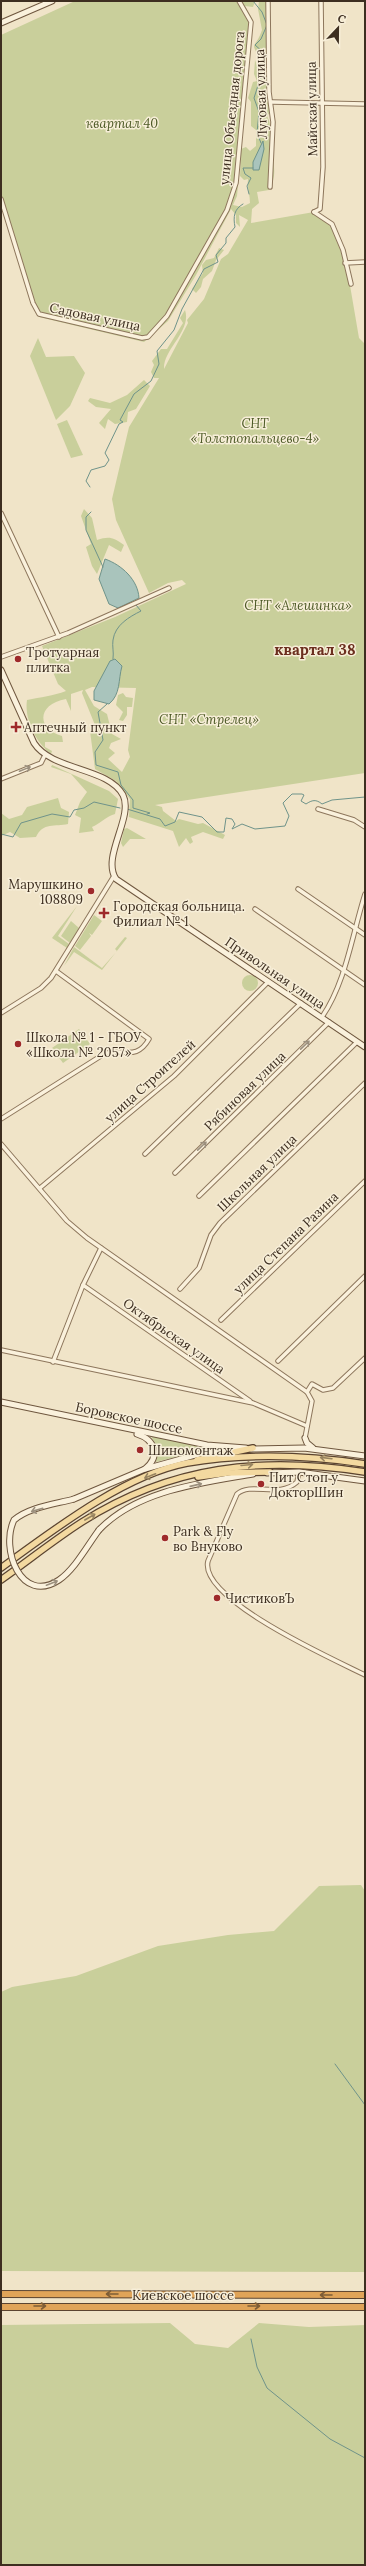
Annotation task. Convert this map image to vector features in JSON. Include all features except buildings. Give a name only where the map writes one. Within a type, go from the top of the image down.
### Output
[{"type":"highway","name":"Киевское шоссе","points":[[1,2294],[365,2295]]},
{"type":"highway","name":"Киевское шоссе","points":[[1,2307],[365,2307]]},
{"type":"main road","points":[[1,23],[52,1]]},
{"type":"main road","points":[[1,670],[34,743],[45,755],[112,784],[124,798],[125,805],[112,862],[114,876]]},
{"type":"main road","name":"Привольная улица","points":[[114,876],[365,1047]]},
{"type":"main road","name":"Боровское шоссе","points":[[1,1402],[207,1445],[253,1448]]},
{"type":"main road","points":[[118,1427],[144,1436],[152,1444],[154,1459],[144,1469]]},
{"type":"main road","points":[[291,1448],[299,1446],[305,1438],[310,1446],[320,1450]]},
{"type":"main road","points":[[1,1568],[64,1523],[100,1501],[143,1479],[187,1463],[253,1448]]},
{"type":"main road","points":[[4,1535],[11,1523],[23,1514],[74,1499],[144,1469],[212,1452],[253,1448],[291,1448],[365,1456]]},
{"type":"main road","points":[[187,1463],[284,1455],[365,1464]]},
{"type":"main road","points":[[1,1580],[99,1512],[134,1495],[182,1478],[230,1467],[268,1464],[316,1465],[365,1472]]},
{"type":"main road","points":[[182,1478],[232,1472],[299,1472],[365,1481]]},
{"type":"main road","points":[[2,1558],[8,1571],[19,1581],[33,1585],[47,1585],[64,1576],[98,1530],[120,1513],[170,1492],[202,1483],[270,1472]]},
{"type":"street","name":"улица Объездная дорога","points":[[145,338],[163,321],[192,276],[228,210],[236,183],[251,22],[239,1]]},
{"type":"street","name":"Луговая улица","points":[[268,1],[269,79],[272,102],[273,131],[270,187]]},
{"type":"street","name":"Майская улица","points":[[322,1],[323,167],[320,209],[314,212],[332,224],[345,263]]},
{"type":"street","points":[[272,102],[365,104]]},
{"type":"street","name":"Садовая улица","points":[[1,199],[33,303],[41,316],[145,338]]},
{"type":"street","points":[[351,284],[345,263],[365,262]]},
{"type":"street","points":[[1,513],[59,637]]},
{"type":"street","points":[[1,658],[59,637],[170,588]]},
{"type":"street","points":[[1,779],[41,763],[45,755]]},
{"type":"street","points":[[318,809],[354,820],[365,827]]},
{"type":"street","points":[[1,1013],[41,988],[56,971],[114,876]]},
{"type":"street","points":[[298,889],[365,935]]},
{"type":"street","points":[[322,1017],[333,999],[365,894]]},
{"type":"street","points":[[255,909],[342,971],[365,985]]},
{"type":"street","points":[[1,1118],[104,1054],[114,1051],[132,1053],[139,1050],[150,1039],[56,971]]},
{"type":"street","name":"улица Строителей","points":[[40,1188],[174,1076],[268,982]]},
{"type":"street","points":[[145,1154],[301,1003]]},
{"type":"street","name":"Рябиновая улица","points":[[175,1173],[329,1022]]},
{"type":"street","points":[[199,1196],[357,1042]]},
{"type":"street","name":"Школьная улица","points":[[180,1289],[200,1268],[211,1235],[220,1223],[365,1084]]},
{"type":"street","points":[[1,1144],[67,1221],[101,1248],[307,1392],[312,1402],[305,1438]]},
{"type":"street","name":"улица Степана Разина","points":[[221,1320],[365,1181]]},
{"type":"street","points":[[53,1362],[83,1285],[101,1248]]},
{"type":"street","points":[[278,1361],[365,1276]]},
{"type":"street","name":"Октябрьская улица","points":[[83,1285],[253,1403]]},
{"type":"street","name":"Октябрьская улица","points":[[1,1350],[253,1403],[307,1426]]},
{"type":"street","points":[[307,1392],[312,1384],[320,1390],[329,1390],[365,1358]]},
{"type":"street","points":[[299,1472],[296,1482],[285,1490],[246,1490],[237,1494],[208,1561],[207,1570],[212,1581],[249,1615],[365,1676]]},
{"type":"green space","points":[[75,1],[255,1],[253,7],[245,6],[253,20],[241,149],[246,147],[250,151],[256,146],[256,130],[251,126],[251,102],[248,98],[253,82],[257,81],[254,74],[255,60],[259,71],[262,63],[254,47],[262,30],[258,9],[259,1],[269,1],[267,13],[271,28],[268,49],[272,110],[267,116],[270,125],[270,141],[274,178],[269,190],[257,192],[259,203],[252,209],[251,223],[314,212],[333,223],[346,262],[359,338],[365,344],[365,773],[155,805],[162,807],[163,811],[176,821],[179,819],[198,824],[203,823],[225,835],[223,839],[203,832],[191,837],[193,842],[190,844],[186,838],[179,847],[173,831],[129,817],[130,799],[116,781],[95,769],[90,731],[95,725],[82,693],[83,690],[71,694],[71,711],[66,699],[49,706],[45,711],[43,717],[44,723],[54,733],[62,736],[63,742],[45,742],[45,747],[52,751],[51,754],[40,744],[32,730],[27,715],[27,700],[66,691],[58,684],[42,646],[115,617],[186,584],[182,580],[168,583],[149,593],[116,520],[112,499],[129,427],[159,378],[154,378],[151,372],[154,365],[152,361],[161,349],[167,349],[183,323],[180,318],[185,310],[185,325],[168,354],[164,369],[188,323],[187,320],[204,299],[221,259],[228,254],[248,220],[239,215],[240,227],[236,223],[236,215],[231,209],[196,275],[168,321],[144,342],[39,317],[1,199],[1,35]],"holes":[[[241,155],[240,176],[244,180],[248,179],[250,203],[242,207],[233,205],[237,196]],[[92,687],[136,688],[128,750],[130,757],[122,772],[108,759],[115,753],[109,748],[111,743],[121,739],[112,734],[107,714],[94,706],[85,690]]]},
{"type":"green space","points":[[219,248],[224,250],[216,260],[212,271],[203,279],[201,287],[196,293],[192,289],[203,273],[202,265],[206,260],[214,258]]},
{"type":"green space","points":[[38,338],[46,357],[74,356],[85,373],[70,406],[56,420],[30,356]]},
{"type":"green space","points":[[144,380],[150,386],[136,409],[128,412],[127,422],[115,424],[108,419],[105,429],[99,423],[111,409],[96,407],[88,401],[90,398],[110,403],[127,395]]},
{"type":"green space","points":[[67,420],[83,455],[71,458],[57,424]]},
{"type":"green space","points":[[84,509],[92,518],[97,540],[111,538],[124,545],[121,552],[109,545],[97,574],[92,566],[86,547],[91,544],[81,516]]},
{"type":"green space","points":[[123,693],[126,697],[133,698],[132,707],[127,707],[127,715],[123,721],[119,720],[123,712],[116,705],[118,695]]},
{"type":"green space","points":[[52,765],[109,791],[118,799],[115,814],[92,827],[94,831],[79,833],[81,818],[75,815],[80,802],[87,792],[71,774],[51,767]]},
{"type":"green space","points":[[58,798],[61,808],[69,812],[68,824],[46,827],[39,832],[36,837],[20,838],[10,832],[1,836],[1,813],[9,819],[22,815],[27,807]]},
{"type":"green space","points":[[127,828],[146,839],[130,839],[123,847],[121,843],[124,829]]},
{"type":"green space","points":[[77,906],[58,936],[69,944],[67,948],[52,938]]},
{"type":"green space","points":[[94,915],[102,921],[92,935],[89,933],[91,936],[80,950],[75,946]]},
{"type":"green space","points":[[71,921],[79,928],[70,943],[61,936]]},
{"type":"green space","points":[[125,937],[127,938],[117,951],[115,949]]},
{"type":"green space","points":[[74,947],[102,968],[116,953],[102,970],[74,952],[64,966]]},
{"type":"green space","points":[[250,975],[257,980],[258,983],[253,990],[250,991],[243,986],[242,983],[247,976]]},
{"type":"green space","points":[[79,1029],[90,1044],[63,1063],[52,1048]]},
{"type":"green space","points":[[151,1436],[211,1448],[156,1462],[158,1449]]},
{"type":"green space","points":[[361,1885],[365,1891],[365,2272],[1,2271],[1,1992],[12,1987],[76,1976],[158,1946],[228,1935],[274,1931],[319,1886]]},
{"type":"green space","points":[[170,2323],[195,2344],[228,2348],[259,2323],[309,2327],[365,2325],[365,2565],[1,2565],[1,2325]]},
{"type":"water","points":[[263,141],[264,149],[259,170],[253,170],[253,162]]},
{"type":"water","points":[[105,559],[117,565],[128,574],[136,585],[139,598],[118,608],[109,604],[99,579]]},
{"type":"water","points":[[115,659],[122,666],[116,696],[109,704],[94,700],[94,691],[110,661]]},
{"type":"waterway","points":[[253,1],[262,12],[267,25],[261,39],[255,45],[263,52],[261,76],[254,98],[259,112],[257,133],[261,143]]},
{"type":"waterway","points":[[249,194],[247,186],[251,178],[245,174],[243,168],[253,168]]},
{"type":"waterway","points":[[90,487],[86,481],[91,470],[105,466],[109,460],[105,453],[119,424],[123,422],[120,420],[134,394],[151,381],[159,364],[157,351],[174,330],[182,309],[204,269],[218,262],[216,255],[226,243],[226,238],[235,227],[234,220],[236,211],[243,204]]},
{"type":"waterway","points":[[91,512],[86,517],[86,530],[103,567]]},
{"type":"waterway","points":[[113,659],[114,635],[123,622],[141,611],[136,605]]},
{"type":"waterway","points":[[107,704],[98,712],[103,740],[95,752],[96,765],[118,772],[121,785],[133,800],[133,808],[150,813],[147,814]]},
{"type":"waterway","points":[[127,809],[160,819],[165,826],[175,822],[179,812],[202,817],[217,832],[224,832],[226,818],[232,819],[235,824],[232,829],[242,824],[255,829],[285,826],[289,816],[283,803],[292,794],[304,795],[301,801],[306,804],[314,801],[318,801],[322,804],[332,800],[365,797]]},
{"type":"waterway","points":[[1,834],[13,837],[21,823],[52,814],[70,817],[74,810],[84,808],[94,802],[120,808]]},
{"type":"waterway","points":[[335,2064],[365,2105]]},
{"type":"waterway","points":[[251,2339],[257,2367],[267,2388],[330,2439],[365,2458]]},
{"type":"place","name":"Тротуарная плитка","points":[[18,659]]},
{"type":"place","name":"Аптечный пункт","points":[[16,727]]},
{"type":"place","name":"Марушкино 108809","points":[[91,891]]},
{"type":"place","name":"Городская больница. Филиал № 1","points":[[104,913]]},
{"type":"place","name":"Школа № 1 - ГБОУ «Школа № 2057»","points":[[18,1044]]},
{"type":"place","name":"Шиномонтаж","points":[[140,1450]]},
{"type":"place","name":"Пит Стоп у ДокторШин","points":[[261,1484]]},
{"type":"place","name":"Park & Fly во Внуково","points":[[165,1538]]},
{"type":"place","name":"ЧистиковЪ","points":[[217,1598]]},
{"type":"district","name":"квартал 38","points":[[315,649]]},
{"type":"park label","name":"квартал 40","points":[[122,123]]},
{"type":"park label","name":"СНТ «Толстопальцево-4»","points":[[255,430]]},
{"type":"park label","name":"СНТ «Алешинка»","points":[[298,605]]},
{"type":"park label","name":"СНТ «Стрелец»","points":[[209,719]]}]
